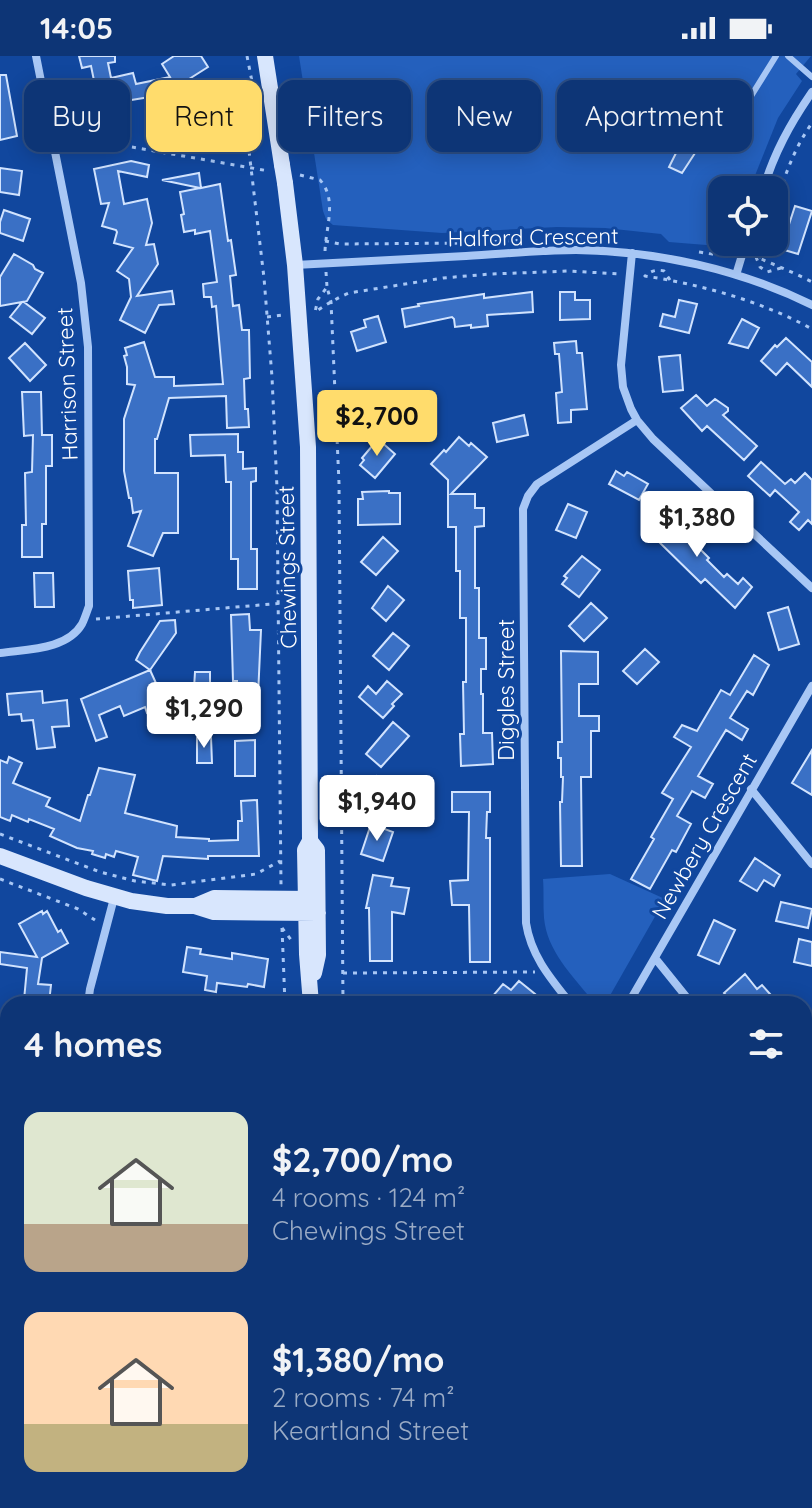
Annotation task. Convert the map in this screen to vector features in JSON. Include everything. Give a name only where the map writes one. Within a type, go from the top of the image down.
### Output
[{"type":"street","name":"Harrison Street","points":[[36,56],[41,80]]},
{"type":"street","name":"Chewings Street","points":[[265,56],[286,174],[308,447],[310,841],[305,850],[318,955],[311,996]]},
{"type":"street","points":[[768,176],[791,123],[812,92]]},
{"type":"street","name":"Harrison Street","points":[[56,152],[81,283],[88,347],[89,606],[84,620]]},
{"type":"street","name":"Halford Crescent","points":[[295,265],[576,250],[632,253],[736,275],[812,305]]},
{"type":"street","points":[[632,253],[621,365],[623,387],[637,420],[653,439],[812,588]]},
{"type":"street","points":[[736,275],[742,256]]},
{"type":"street","name":"Diggles Street","points":[[564,996],[535,955],[526,923],[523,509],[537,484],[637,420]]},
{"type":"street","points":[[0,653],[47,647],[64,641],[78,630],[84,620]]},
{"type":"street","name":"Newbery Crescent","points":[[633,996],[812,686]]},
{"type":"street","points":[[751,789],[812,864]]},
{"type":"street","points":[[0,856],[114,898],[167,906],[195,906],[214,898],[282,906],[312,906]]},
{"type":"street","points":[[89,996],[114,898]]},
{"type":"street","points":[[655,958],[686,996]]},
{"type":"lane","points":[[752,95],[776,56]]},
{"type":"lane","points":[[788,56],[812,77]]},
{"type":"path","points":[[247,56],[256,104],[247,134],[264,278],[277,488],[285,996]]},
{"type":"path","points":[[785,176],[800,140],[812,123]]},
{"type":"path","points":[[130,147],[250,169],[311,176],[320,180],[329,193],[330,210],[325,241]]},
{"type":"path","points":[[781,268],[767,272],[760,267],[756,257],[759,258],[812,282]]},
{"type":"path","points":[[670,280],[664,271],[658,270],[645,276],[722,293],[770,309],[812,329]]},
{"type":"path","points":[[343,996],[339,483],[331,302],[327,287],[318,299],[315,312],[331,302],[349,293],[443,278],[569,271],[630,275]]},
{"type":"path","points":[[84,620],[310,601]]},
{"type":"path","points":[[0,834],[100,872],[135,881],[171,885],[256,874],[281,863]]},
{"type":"path","points":[[0,879],[78,909],[98,922]]},
{"type":"path","points":[[283,965],[289,959]]},
{"type":"path","points":[[343,973],[545,972]]},
{"type":"shaded area","points":[[299,56],[811,56],[796,74],[802,81],[778,118],[755,176],[708,176],[708,245],[669,242],[661,234],[605,228],[557,227],[442,233],[333,225],[323,211],[314,152],[411,152],[411,80],[303,80]]},
{"type":"shaded area","points":[[610,874],[665,899],[610,996],[589,996],[555,952],[544,918],[543,879]]},
{"type":"building","points":[[79,56],[115,56],[115,62],[108,63],[111,78],[133,73],[136,84],[146,82],[146,98],[130,100],[130,80],[94,80],[91,66],[82,68]]},
{"type":"building","points":[[174,56],[201,56],[208,67],[187,80],[155,80],[170,77],[162,64]]},
{"type":"building","points":[[0,75],[6,75],[17,136],[0,140]]},
{"type":"building","points":[[676,152],[696,152],[682,173],[669,167]]},
{"type":"building","points":[[131,161],[149,165],[147,177],[118,171],[124,204],[147,199],[152,223],[146,245],[154,244],[158,264],[137,296],[172,291],[174,304],[159,305],[145,333],[120,320],[131,297],[129,279],[117,271],[133,248],[114,243],[116,230],[102,226],[109,203],[101,204],[94,169]]},
{"type":"building","points":[[0,168],[22,171],[19,195],[0,192]]},
{"type":"building","points":[[199,173],[201,188],[220,184],[236,275],[230,276],[233,306],[239,305],[242,330],[249,330],[250,378],[244,379],[249,427],[227,428],[226,396],[169,398],[155,439],[155,473],[178,473],[178,533],[163,533],[153,556],[128,546],[141,511],[133,513],[124,471],[124,419],[135,385],[127,384],[124,356],[127,355],[125,348],[144,342],[155,377],[174,377],[174,386],[223,384],[216,306],[212,307],[211,297],[204,297],[203,284],[217,282],[210,231],[195,234],[195,230],[184,232],[181,215],[184,214],[180,192],[200,188],[162,180]]},
{"type":"building","points":[[795,206],[812,211],[798,254],[788,251],[788,228]]},
{"type":"building","points":[[4,210],[30,219],[23,241],[0,233]]},
{"type":"building","points":[[14,254],[43,273],[24,302],[45,318],[32,334],[10,317],[22,302],[0,306],[0,277]]},
{"type":"building","points":[[532,292],[533,312],[487,315],[488,326],[455,327],[452,317],[405,327],[402,309],[418,304],[484,294],[484,298]]},
{"type":"building","points":[[560,292],[575,292],[575,300],[590,300],[590,319],[560,320]]},
{"type":"building","points":[[679,300],[697,304],[689,333],[660,326],[663,314],[675,317]]},
{"type":"building","points":[[378,316],[386,342],[357,351],[351,332],[366,327],[364,320]]},
{"type":"building","points":[[742,319],[759,328],[748,348],[729,343]]},
{"type":"building","points":[[786,338],[812,362],[812,387],[787,363],[776,375],[761,361]]},
{"type":"building","points":[[576,341],[577,353],[582,353],[587,409],[571,410],[571,422],[558,423],[556,393],[562,392],[559,354],[555,354],[554,343]]},
{"type":"building","points":[[25,343],[46,365],[30,381],[9,358]]},
{"type":"building","points":[[680,355],[683,390],[663,392],[659,357]]},
{"type":"building","points":[[22,392],[41,392],[42,435],[52,435],[52,466],[46,466],[46,524],[42,524],[42,557],[22,557],[22,525],[26,525],[25,473],[32,472],[33,435],[24,436]]},
{"type":"building","points":[[381,393],[407,416],[399,425],[389,416],[377,429],[352,406],[362,394],[372,403]]},
{"type":"building","points":[[696,395],[707,406],[715,399],[728,408],[723,415],[757,446],[744,460],[707,426],[702,431],[681,408]]},
{"type":"building","points":[[524,415],[528,435],[497,442],[493,423]]},
{"type":"building","points":[[238,434],[238,452],[243,452],[243,469],[256,468],[256,481],[251,482],[251,549],[257,549],[257,589],[238,589],[238,559],[231,559],[231,482],[226,482],[225,455],[191,456],[190,435]]},
{"type":"building","points":[[459,437],[487,457],[451,494],[475,494],[475,508],[484,508],[484,526],[475,527],[475,588],[479,588],[479,638],[486,638],[486,669],[481,669],[483,733],[492,733],[493,764],[461,766],[466,618],[460,618],[456,527],[448,527],[448,480],[431,464]]},
{"type":"building","points":[[378,439],[395,454],[375,478],[360,465]]},
{"type":"building","points":[[761,462],[785,484],[791,479],[795,483],[805,473],[812,480],[812,524],[808,520],[799,530],[790,522],[799,512],[775,490],[770,496],[748,476]]},
{"type":"building","points":[[616,471],[624,476],[627,472],[648,484],[639,500],[609,484]]},
{"type":"building","points":[[362,492],[400,493],[400,524],[358,525],[358,499],[363,499]]},
{"type":"building","points":[[568,504],[587,512],[576,538],[556,530]]},
{"type":"building","points":[[667,509],[691,531],[687,536],[724,577],[727,574],[738,584],[743,578],[752,587],[735,608],[705,579],[701,583],[658,541],[664,534],[653,524]]},
{"type":"building","points":[[383,537],[398,551],[376,575],[361,562]]},
{"type":"building","points":[[582,556],[600,570],[579,597],[562,584],[567,578],[564,576]]},
{"type":"building","points":[[159,568],[162,605],[133,608],[128,571]]},
{"type":"building","points":[[34,573],[53,573],[54,607],[35,607]]},
{"type":"building","points":[[388,586],[404,600],[386,621],[372,608]]},
{"type":"building","points":[[591,603],[607,618],[584,641],[569,626]]},
{"type":"building","points":[[788,607],[799,644],[779,650],[768,613]]},
{"type":"building","points":[[249,614],[250,630],[261,630],[255,717],[215,717],[214,713],[237,707],[231,615]]},
{"type":"building","points":[[175,620],[176,633],[150,670],[136,660],[140,652],[160,621]]},
{"type":"building","points":[[393,633],[409,646],[389,670],[373,656]]},
{"type":"building","points":[[645,649],[659,662],[637,684],[623,671]]},
{"type":"building","points":[[561,651],[598,652],[598,684],[579,684],[579,716],[599,716],[599,731],[591,731],[591,777],[581,777],[582,866],[561,866],[560,802],[563,777],[558,742],[562,742]]},
{"type":"building","points":[[754,655],[769,665],[753,695],[747,691],[730,718],[748,729],[742,740],[726,730],[698,776],[713,784],[705,798],[692,791],[677,816],[691,824],[650,889],[631,879],[673,799],[662,793],[691,747],[674,737],[682,725],[697,731],[721,690],[730,695]]},
{"type":"building","points":[[150,670],[166,705],[147,713],[145,707],[124,716],[120,706],[99,715],[107,737],[96,741],[81,699]]},
{"type":"building","points":[[195,672],[210,672],[210,689],[194,688]]},
{"type":"building","points":[[387,681],[402,694],[383,718],[359,697],[368,686],[376,694]]},
{"type":"building","points":[[42,691],[43,703],[67,700],[69,726],[52,727],[55,747],[37,749],[33,720],[22,721],[21,714],[9,715],[7,694]]},
{"type":"building","points":[[393,722],[409,736],[381,767],[366,754]]},
{"type":"building","points":[[211,737],[212,763],[197,763],[197,738]]},
{"type":"building","points":[[255,740],[255,776],[235,776],[235,741]]},
{"type":"building","points":[[812,750],[812,795],[792,783]]},
{"type":"building","points":[[9,757],[22,763],[13,783],[50,798],[46,806],[80,821],[99,768],[135,775],[125,813],[177,826],[176,837],[209,841],[238,840],[238,821],[242,821],[241,801],[257,800],[259,856],[208,856],[208,859],[163,856],[157,881],[133,875],[138,857],[116,851],[114,857],[106,854],[105,858],[50,836],[54,829],[29,819],[28,822],[12,815],[10,821],[0,817],[0,760],[7,763]]},
{"type":"building","points":[[377,776],[393,784],[377,815],[361,806]]},
{"type":"building","points":[[452,792],[490,792],[486,838],[490,838],[490,962],[470,962],[469,905],[452,905],[450,881],[468,880],[469,812],[452,812]]},
{"type":"building","points":[[371,824],[393,832],[383,861],[361,854]]},
{"type":"building","points":[[755,858],[780,875],[774,886],[764,880],[757,891],[740,881]]},
{"type":"building","points":[[373,875],[393,878],[391,886],[409,888],[404,914],[392,912],[392,961],[370,961],[369,908],[366,908]]},
{"type":"building","points":[[781,902],[812,909],[808,928],[776,921]]},
{"type":"building","points":[[47,911],[68,943],[42,958],[38,984],[51,985],[50,996],[24,996],[27,968],[0,964],[0,952],[37,957],[19,924]]},
{"type":"building","points":[[714,920],[735,930],[719,964],[698,955]]},
{"type":"building","points":[[799,939],[812,942],[812,966],[794,962]]},
{"type":"building","points":[[187,947],[201,949],[200,954],[232,959],[232,953],[268,959],[264,987],[217,983],[216,992],[205,990],[207,976],[183,972]]},
{"type":"building","points":[[745,974],[757,989],[762,985],[770,994],[727,996],[724,993]]},
{"type":"building","points":[[519,981],[535,994],[493,996],[503,984],[511,990]]}]
